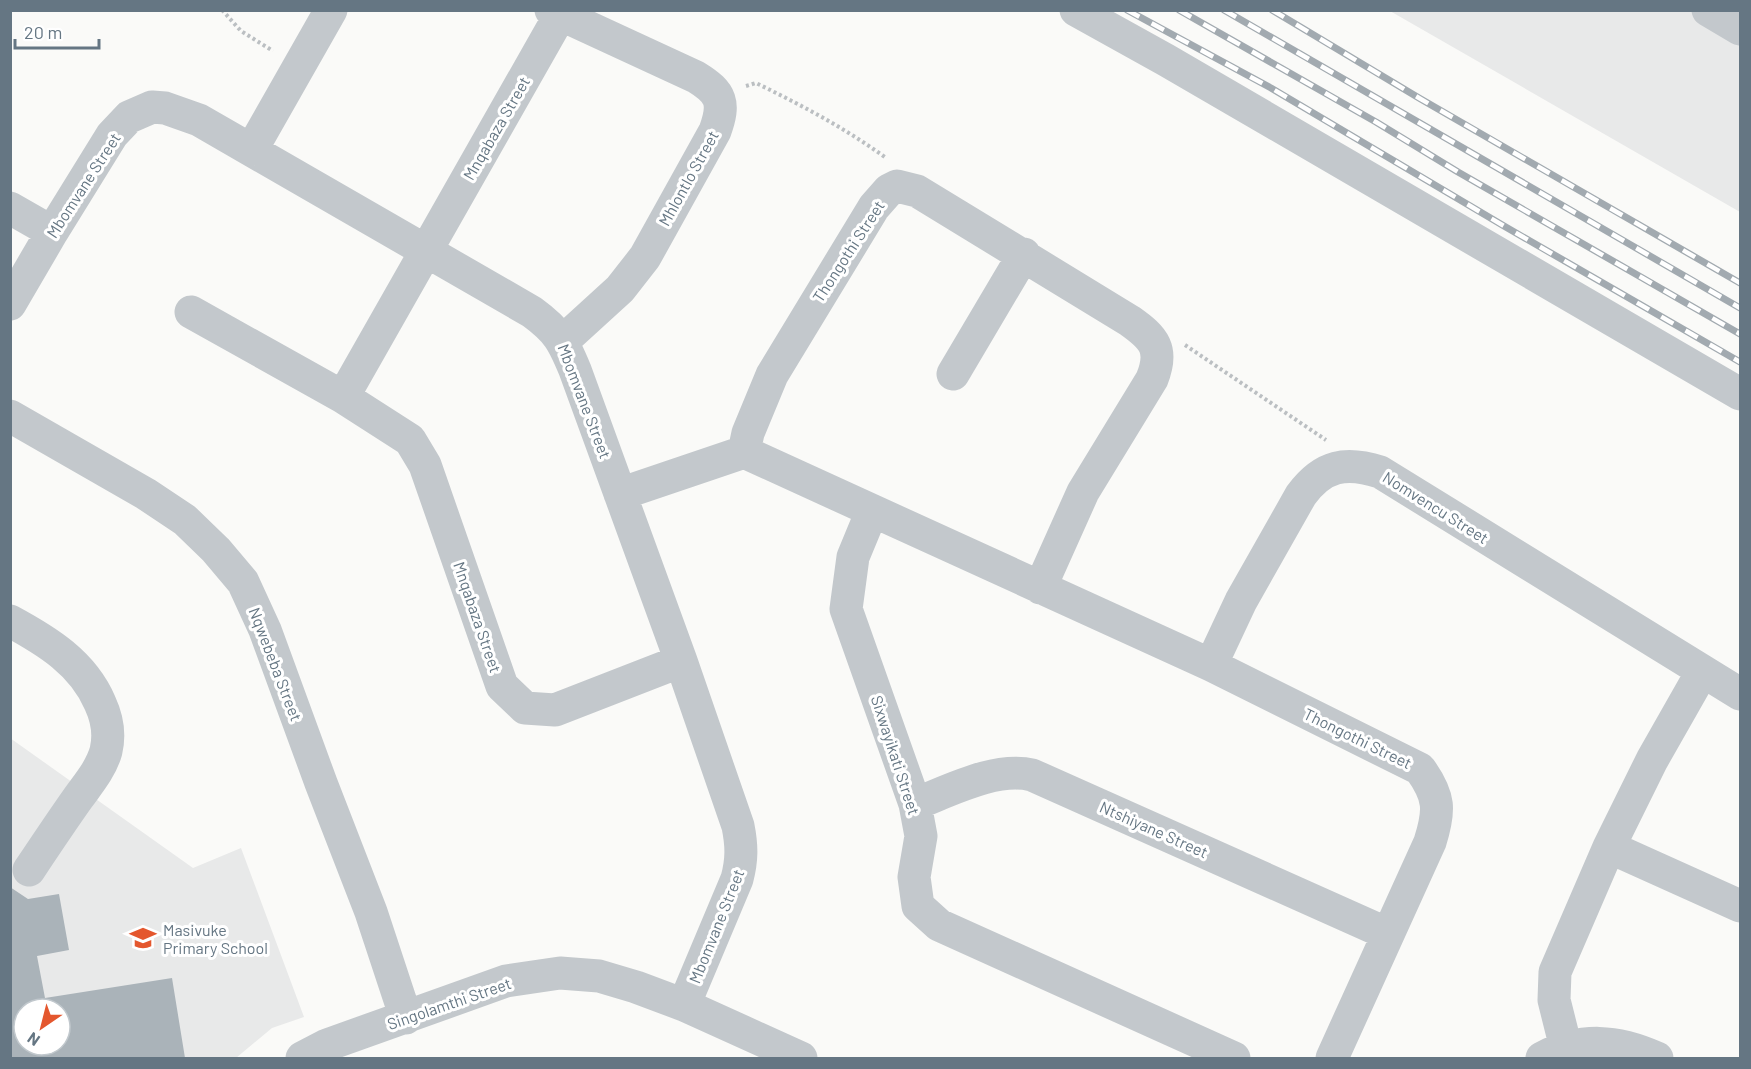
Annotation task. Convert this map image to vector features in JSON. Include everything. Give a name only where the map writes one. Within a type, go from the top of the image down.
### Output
[{"type":"street","points":[[252,149],[331,10]]},
{"type":"street","points":[[1076,10],[1740,394]]},
{"type":"street","points":[[1708,10],[1740,29]]},
{"type":"street","points":[[555,13],[696,77],[716,92],[721,103]]},
{"type":"street","name":"Mnqabaza Street","points":[[343,397],[427,250],[555,13]]},
{"type":"street","name":"Mhlontlo Street","points":[[563,341],[620,289],[645,257],[715,132],[720,117],[721,103]]},
{"type":"street","name":"Mbomvane Street","points":[[10,304],[112,135],[129,117],[152,107],[181,112],[199,120],[427,250],[548,323],[563,341],[620,494],[681,660],[738,826],[742,844],[742,862],[733,890],[684,1005]]},
{"type":"street","name":"Thongothi Street","points":[[1154,344],[1146,332],[1024,254],[917,191],[897,186],[889,190],[874,207],[787,348],[754,414],[747,433],[744,452],[1211,665],[1420,769],[1433,787],[1438,805],[1433,834],[1332,1059]]},
{"type":"street","points":[[10,208],[52,232]]},
{"type":"street","points":[[953,374],[1024,254]]},
{"type":"street","name":"Mnqabaza Street","points":[[191,312],[343,397],[410,440],[425,465],[502,686],[525,708],[555,710],[681,660]]},
{"type":"street","points":[[1040,588],[1083,492],[1152,379],[1159,356],[1154,344]]},
{"type":"street","name":"Nqwebeba Street","points":[[10,416],[146,494],[185,520],[216,550],[243,582],[265,630],[371,912],[406,1018]]},
{"type":"street","points":[[620,494],[744,452]]},
{"type":"street","name":"Nomvencu Street","points":[[1340,467],[1362,466],[1380,472],[1740,694]]},
{"type":"street","points":[[1211,665],[1241,601],[1301,495],[1323,472],[1340,467]]},
{"type":"street","name":"Sixwayikati Street","points":[[872,511],[853,557],[846,609],[915,804],[921,836],[914,878],[918,906],[939,925],[1234,1059]]},
{"type":"street","points":[[10,621],[57,650],[77,667],[93,686],[105,714],[108,733],[106,752],[96,772],[29,870]]},
{"type":"street","points":[[1657,1059],[1643,1052],[1607,1042],[1554,1053],[1555,972],[1609,847],[1652,760],[1702,672]]},
{"type":"street","name":"Ntshiyane Street","points":[[915,804],[1004,773],[1020,772],[1032,775],[1048,780],[1388,933]]},
{"type":"street","points":[[1609,847],[1740,906]]},
{"type":"street","name":"Singolamthi Street","points":[[302,1059],[327,1045],[507,981],[560,973],[599,976],[636,987],[684,1005],[801,1059]]},
{"type":"path","points":[[222,10],[241,31],[299,67]]},
{"type":"path","points":[[721,103],[737,88],[756,83],[798,103],[857,136],[887,159],[897,186]]},
{"type":"path","points":[[1154,344],[1184,344],[1326,440],[1340,467]]},
{"type":"shaded area","points":[[1390,11],[1740,11],[1740,212]]},
{"type":"shaded area","name":"Masivuke Primary School","points":[[10,738],[193,868],[241,848],[304,1017],[272,1028],[236,1058],[11,1058]]},
{"type":"building","points":[[10,887],[28,899],[59,894],[69,950],[37,956],[45,997],[12,997],[12,1057],[72,1057],[72,997],[51,997],[172,978],[185,1058],[10,1058]]},
{"type":"railway","points":[[1127,10],[1271,88],[1740,362]]},
{"type":"railway","points":[[1179,10],[1740,334]]},
{"type":"railway","points":[[1224,10],[1740,308]]},
{"type":"railway","points":[[1272,10],[1419,98],[1740,283]]},
{"type":"place","name":"Masivuke Primary School","points":[[143,938]]}]
